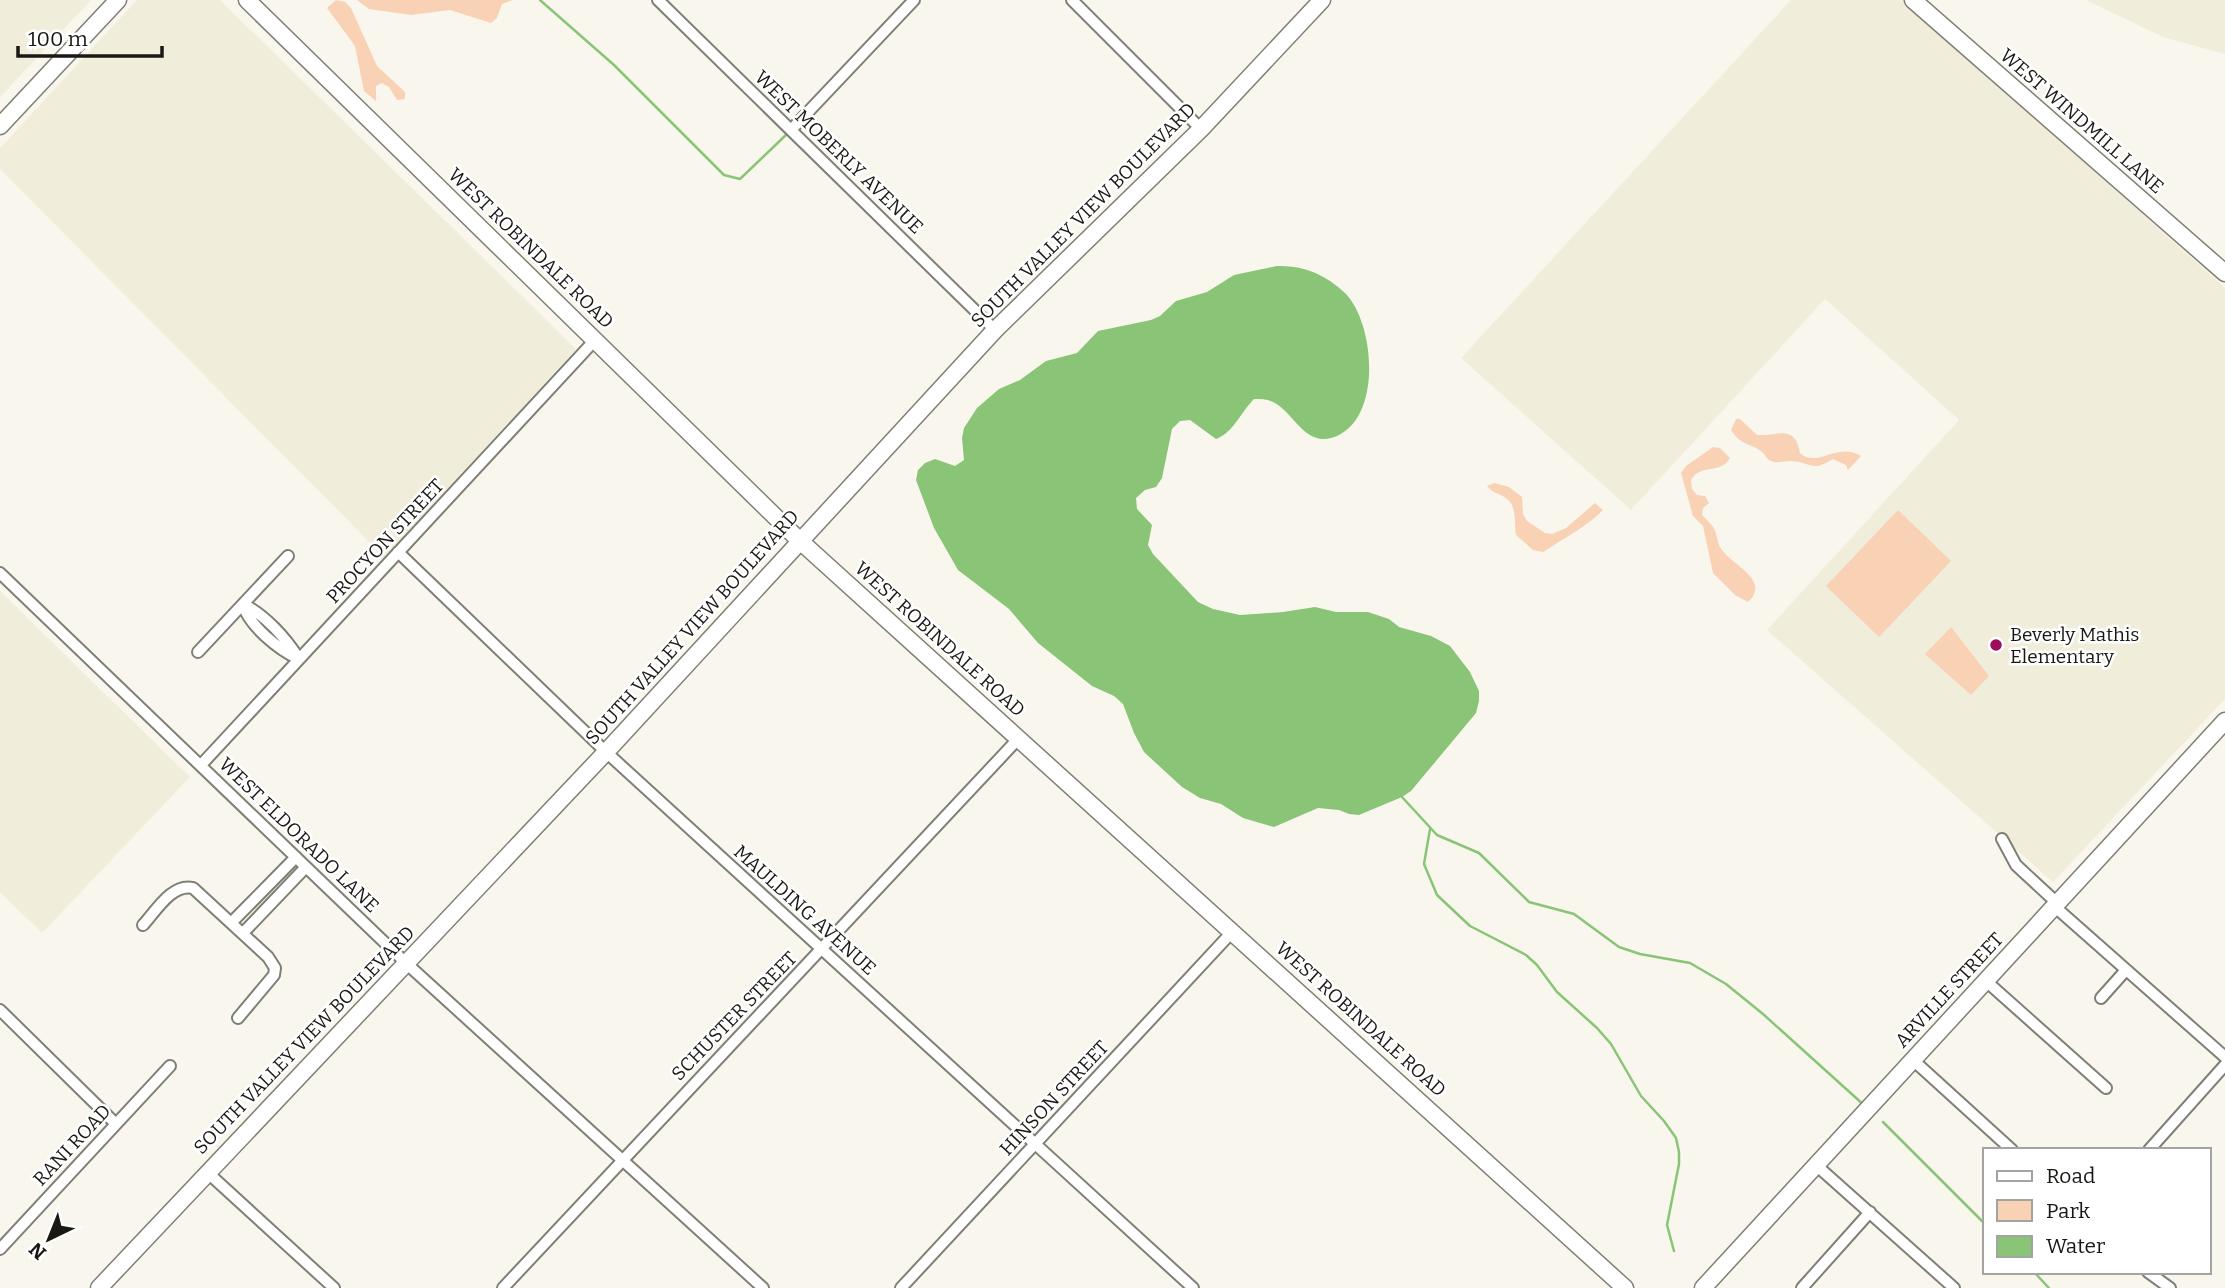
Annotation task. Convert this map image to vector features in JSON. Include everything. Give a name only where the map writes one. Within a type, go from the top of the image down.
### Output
[{"type":"street","points":[[0,126],[118,0]]},
{"type":"street","name":"WEST ROBINDALE ROAD","points":[[247,0],[800,540],[1625,1288]]},
{"type":"street","name":"WEST MOBERLY AVENUE","points":[[658,0],[995,330]]},
{"type":"street","points":[[791,130],[914,0]]},
{"type":"street","points":[[1072,0],[1201,129]]},
{"type":"street","name":"SOUTH VALLEY VIEW BOULEVARD","points":[[99,1288],[606,752],[995,330],[1201,129],[1322,0]]},
{"type":"street","name":"WEST WINDMILL LANE","points":[[1913,0],[2225,272]]},
{"type":"street","name":"PROCYON STREET","points":[[201,765],[595,340]]},
{"type":"street","name":"MAULDING AVENUE","points":[[398,552],[606,752],[1193,1288]]},
{"type":"street","points":[[198,652],[288,556]]},
{"type":"street","name":"WEST ELDORADO LANE","points":[[0,573],[407,964],[763,1288]]},
{"type":"street","points":[[243,604],[246,615],[253,622],[284,652],[299,659]]},
{"type":"street","name":"ARVILLE STREET","points":[[1703,1288],[2225,721]]},
{"type":"street","name":"SCHUSTER STREET","points":[[503,1288],[1019,738]]},
{"type":"street","points":[[2002,839],[2016,865],[2126,970],[2225,1058]]},
{"type":"street","points":[[232,922],[296,857]]},
{"type":"street","points":[[243,933],[306,867]]},
{"type":"street","points":[[143,925],[176,890],[187,886],[200,892],[268,957],[275,968],[270,982],[238,1018]]},
{"type":"street","name":"HINSON STREET","points":[[901,1288],[1233,931]]},
{"type":"street","points":[[2101,998],[2126,970]]},
{"type":"street","points":[[1986,981],[2106,1088]]},
{"type":"street","points":[[0,1010],[116,1124]]},
{"type":"street","points":[[1913,1060],[2010,1148]]},
{"type":"street","points":[[2151,1148],[2225,1065]]},
{"type":"street","name":"RANI ROAD","points":[[0,1249],[4,1235],[116,1124],[170,1066]]},
{"type":"street","points":[[1816,1166],[1952,1287]]},
{"type":"street","points":[[206,1172],[334,1288]]},
{"type":"street","points":[[1802,1288],[1870,1213]]},
{"type":"street","points":[[2151,1274],[2170,1288]]},
{"type":"shaded area","points":[[0,0],[91,0],[0,97]]},
{"type":"shaded area","points":[[137,0],[220,0],[576,349],[384,557],[0,169],[0,148]]},
{"type":"shaded area","points":[[1791,0],[1903,0],[2225,288],[2225,699],[2053,882],[1767,630],[1959,420],[1825,299],[1631,510],[1461,358]]},
{"type":"shaded area","points":[[2086,0],[2225,0],[2225,54],[2163,37]]},
{"type":"shaded area","points":[[0,591],[190,777],[42,933],[0,892]]},
{"type":"green space","points":[[336,0],[345,2],[351,8],[377,66],[405,92],[405,99],[397,100],[389,87],[382,83],[376,86],[376,101],[364,91],[355,46],[327,8]]},
{"type":"green space","points":[[357,0],[513,0],[502,4],[497,18],[491,23],[450,10],[411,15],[369,9]]},
{"type":"green space","points":[[1736,419],[1740,419],[1757,435],[1790,435],[1798,444],[1800,453],[1807,457],[1821,457],[1844,451],[1861,456],[1848,470],[1846,465],[1833,459],[1815,466],[1791,461],[1774,462],[1735,435],[1731,430]]},
{"type":"green space","points":[[1713,447],[1720,448],[1730,458],[1721,466],[1695,475],[1691,480],[1692,489],[1697,495],[1705,496],[1709,503],[1703,508],[1702,515],[1714,529],[1720,547],[1752,579],[1754,594],[1748,602],[1735,595],[1713,573],[1703,526],[1693,516],[1681,473],[1686,466]]},
{"type":"green space","points":[[1494,483],[1509,487],[1522,497],[1523,514],[1527,521],[1545,533],[1552,534],[1566,528],[1595,503],[1603,510],[1582,528],[1543,552],[1533,550],[1516,535],[1514,511],[1510,502],[1487,486]]},
{"type":"green space","points":[[1898,510],[1951,561],[1879,637],[1826,586]]},
{"type":"green space","points":[[1951,627],[1989,676],[1971,695],[1925,654]]},
{"type":"water","points":[[1277,266],[1305,269],[1322,276],[1345,293],[1355,308],[1368,349],[1369,372],[1366,394],[1359,414],[1348,429],[1331,438],[1322,439],[1307,433],[1282,408],[1265,400],[1254,399],[1232,427],[1216,439],[1190,420],[1180,421],[1172,429],[1162,478],[1156,487],[1145,490],[1136,498],[1137,509],[1152,525],[1148,545],[1153,554],[1198,602],[1213,609],[1240,615],[1315,607],[1336,612],[1368,612],[1389,619],[1399,627],[1431,636],[1450,646],[1470,672],[1479,691],[1479,701],[1476,713],[1411,791],[1402,797],[1359,815],[1318,808],[1274,827],[1243,818],[1221,804],[1200,798],[1182,787],[1144,752],[1123,704],[1114,696],[1092,686],[1038,643],[1009,609],[958,570],[934,528],[916,480],[918,470],[925,463],[935,459],[955,466],[964,460],[964,428],[977,408],[999,389],[1020,380],[1046,361],[1077,353],[1098,331],[1160,316],[1176,301],[1207,292],[1234,275]]},
{"type":"waterway","points":[[540,0],[614,65],[724,175],[740,179],[789,132]]},
{"type":"waterway","points":[[1402,797],[1437,835],[1479,853],[1529,902],[1574,914],[1619,947],[1640,954],[1690,963],[1726,984],[1865,1106]]},
{"type":"waterway","points":[[1430,829],[1424,864],[1437,895],[1470,926],[1526,955],[1537,965],[1557,992],[1611,1044],[1641,1096],[1676,1138],[1679,1164],[1667,1225],[1674,1251]]},
{"type":"waterway","points":[[1883,1122],[1983,1222]]},
{"type":"waterway","points":[[2036,1274],[2049,1288]]},
{"type":"place","name":"Beverly Mathis Elementary","points":[[1996,645]]}]
